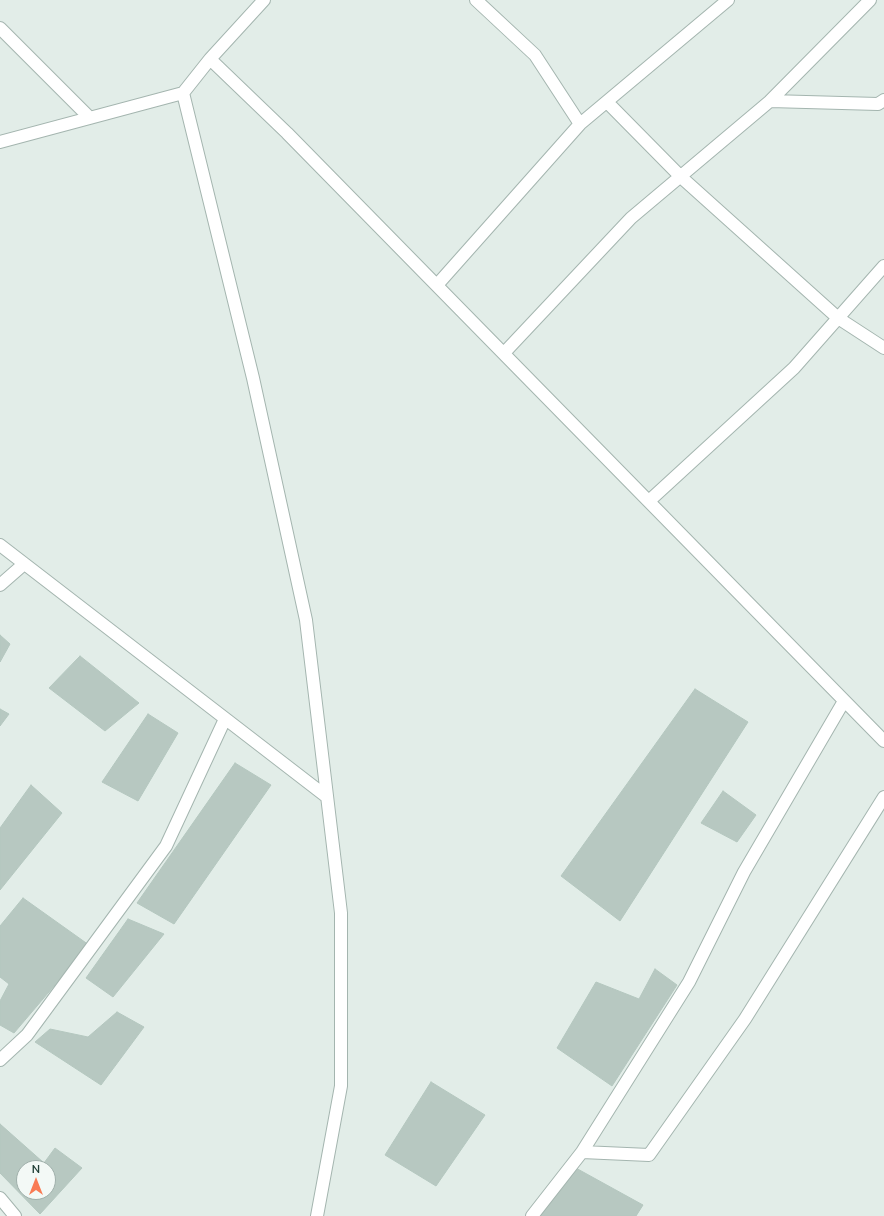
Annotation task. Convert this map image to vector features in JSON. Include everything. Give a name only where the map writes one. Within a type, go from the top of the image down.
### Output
[{"type":"street","points":[[0,142],[183,93],[210,59],[264,0]]},
{"type":"street","points":[[476,0],[534,55],[580,124]]},
{"type":"street","points":[[437,285],[580,124],[728,0]]},
{"type":"street","points":[[504,353],[631,218],[770,101],[870,0]]},
{"type":"street","points":[[0,28],[90,118]]},
{"type":"street","points":[[210,59],[287,133],[884,741]]},
{"type":"street","points":[[183,93],[253,378],[306,620],[328,797],[341,913],[342,1086],[317,1216]]},
{"type":"street","points":[[770,101],[878,104],[884,100]]},
{"type":"street","points":[[607,102],[681,176],[838,318],[884,348]]},
{"type":"street","points":[[649,501],[794,368],[884,266]]},
{"type":"street","points":[[0,545],[328,797]]},
{"type":"street","points":[[0,585],[24,564]]},
{"type":"street","points":[[532,1216],[582,1152],[689,982],[744,872],[844,701]]},
{"type":"street","points":[[0,1060],[28,1035],[166,846],[225,719]]},
{"type":"street","points":[[582,1152],[649,1155],[745,1019],[884,797]]},
{"type":"street","points":[[0,1198],[15,1216]]},
{"type":"building","points":[[0,635],[10,644],[0,662]]},
{"type":"building","points":[[80,656],[139,703],[105,731],[49,688]]},
{"type":"building","points":[[695,689],[748,722],[620,921],[561,876]]},
{"type":"building","points":[[0,709],[9,714],[0,726]]},
{"type":"building","points":[[148,714],[178,733],[138,801],[102,782]]},
{"type":"building","points":[[235,763],[271,785],[174,924],[137,903]]},
{"type":"building","points":[[31,785],[62,813],[0,890],[0,828]]},
{"type":"building","points":[[723,791],[756,815],[737,842],[701,823]]},
{"type":"building","points":[[23,898],[89,945],[14,1033],[0,1025],[0,1001],[9,984],[0,977],[0,926]]},
{"type":"building","points":[[128,919],[164,934],[113,997],[86,978]]},
{"type":"building","points":[[655,969],[677,985],[612,1086],[557,1048],[596,982],[639,999]]},
{"type":"building","points":[[117,1012],[144,1027],[101,1085],[35,1042],[50,1029],[88,1037]]},
{"type":"building","points":[[431,1082],[485,1115],[436,1186],[385,1155]]},
{"type":"building","points":[[0,1124],[41,1160],[16,1160],[16,1189],[0,1173]]},
{"type":"building","points":[[55,1148],[82,1168],[56,1196],[56,1160],[46,1160]]},
{"type":"building","points":[[574,1167],[643,1205],[636,1216],[539,1216]]},
{"type":"building","points":[[26,1200],[53,1200],[40,1214]]}]
